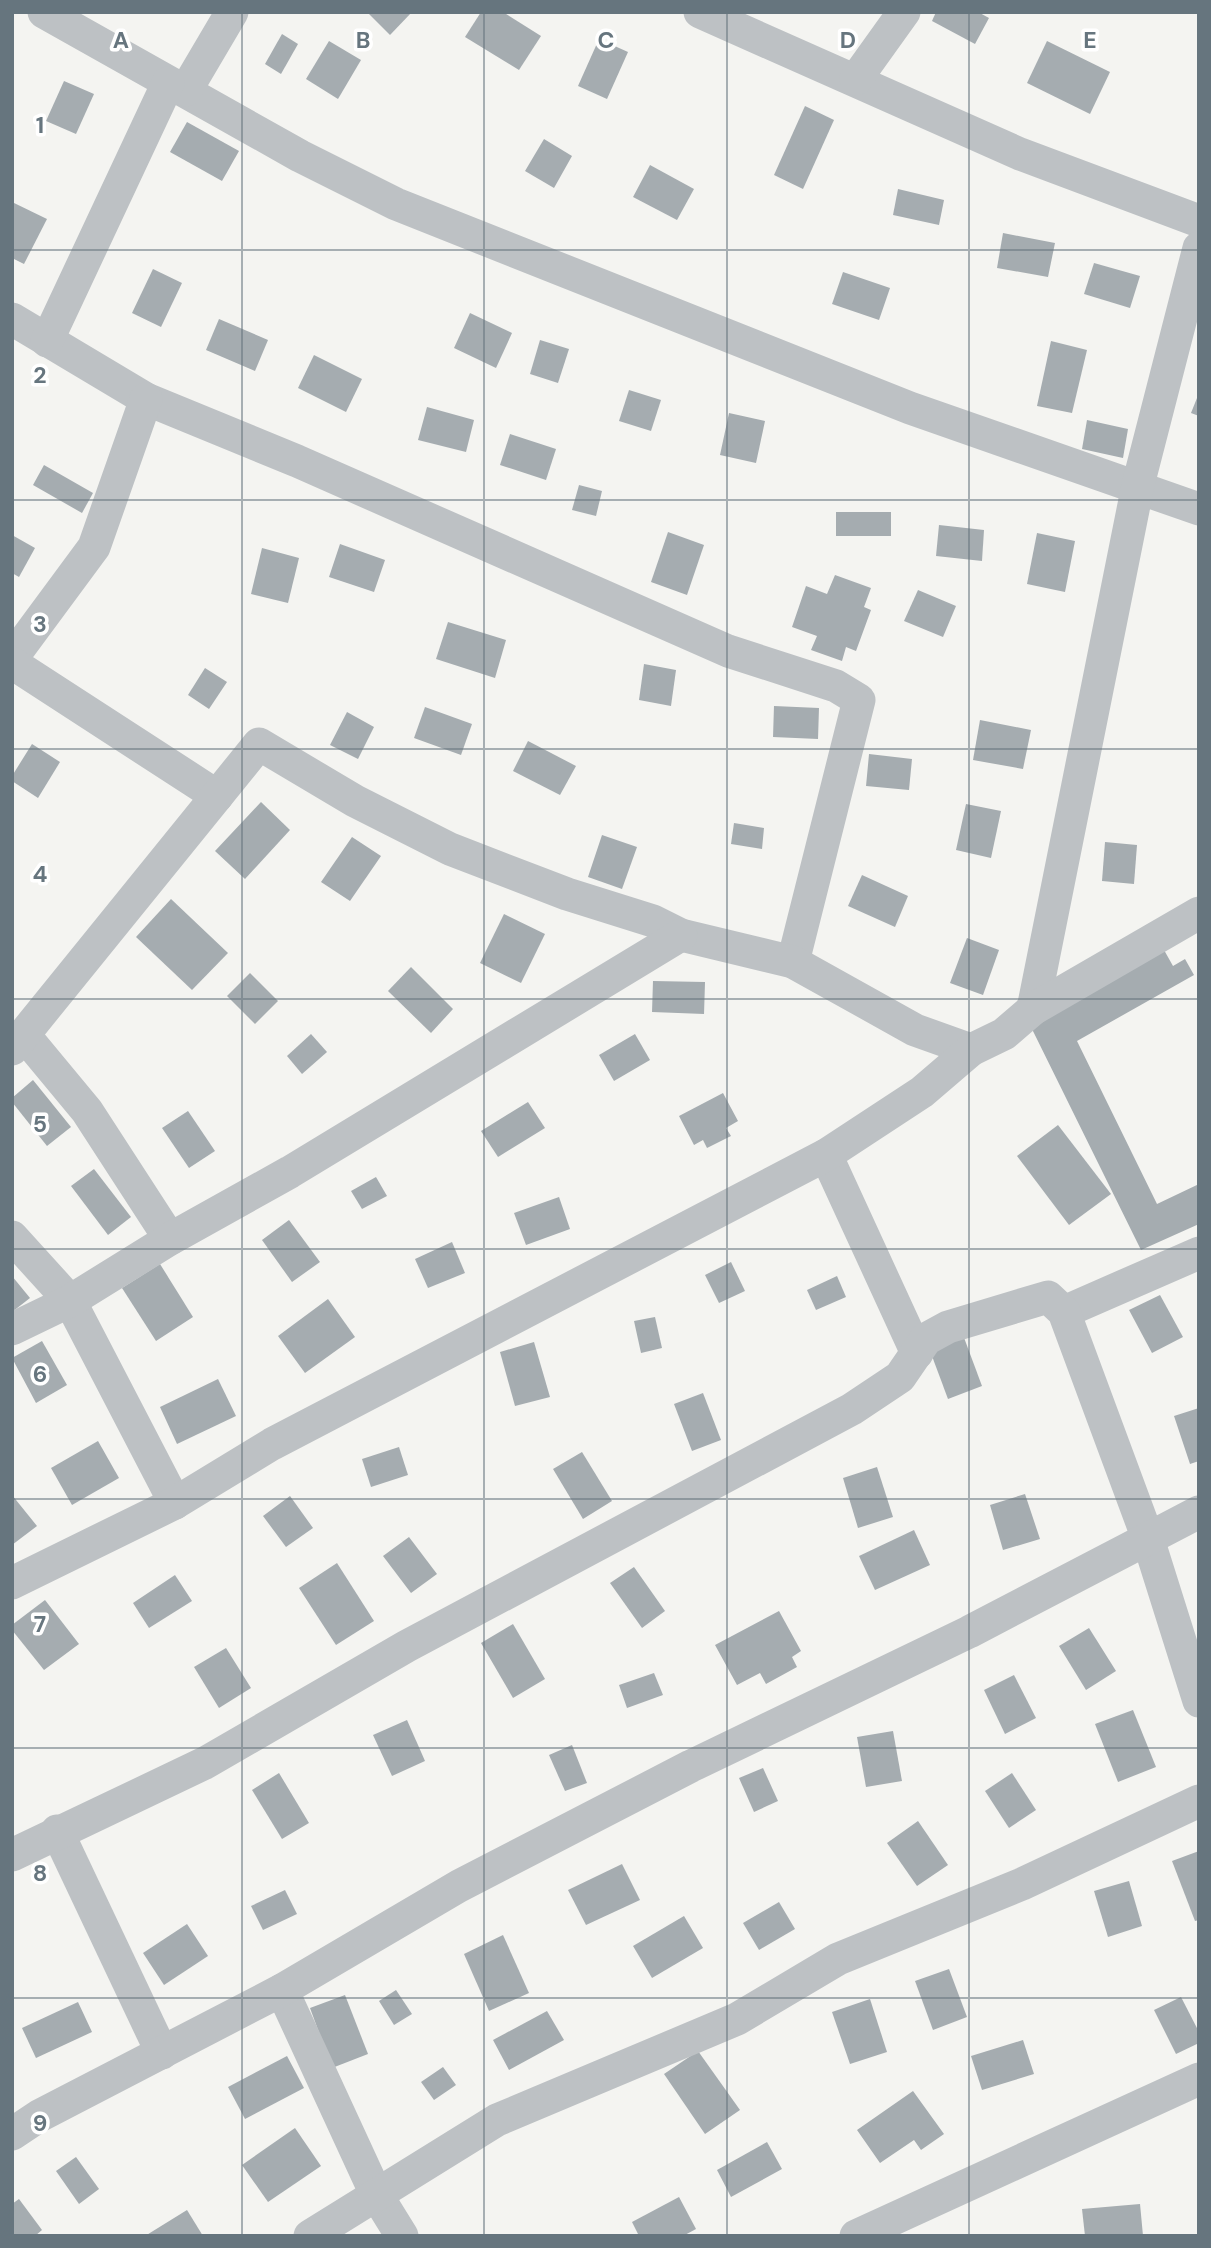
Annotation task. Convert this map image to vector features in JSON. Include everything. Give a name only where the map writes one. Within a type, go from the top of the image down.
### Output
[{"type":"street","points":[[44,12],[300,156],[396,204],[910,408],[1138,485],[1199,509]]},
{"type":"street","points":[[47,341],[177,87],[232,12]]},
{"type":"street","points":[[699,12],[856,79],[1020,154],[1199,222]]},
{"type":"street","points":[[856,79],[904,12]]},
{"type":"street","points":[[1033,1009],[1138,485],[1199,248]]},
{"type":"street","points":[[12,319],[146,399],[297,461],[728,651],[836,686],[859,700],[793,962]]},
{"type":"street","points":[[12,658],[94,547],[146,399]]},
{"type":"street","points":[[12,663],[217,796]]},
{"type":"street","points":[[170,1239],[87,1111],[18,1042],[259,744],[355,801],[450,849],[567,894],[653,921],[681,934],[793,962],[915,1030],[971,1049]]},
{"type":"street","points":[[12,1583],[175,1503],[272,1444],[826,1155],[922,1092],[971,1049],[1004,1034],[1033,1009],[1199,913]]},
{"type":"street","points":[[12,1329],[70,1301],[170,1239],[290,1172],[681,934]]},
{"type":"street","points":[[826,1155],[917,1353]]},
{"type":"street","points":[[12,1237],[70,1301],[175,1503]]},
{"type":"street","points":[[1064,1312],[1199,1253]]},
{"type":"street","points":[[12,1855],[57,1831],[205,1763],[407,1646],[852,1409],[900,1377],[926,1339],[948,1326],[1048,1297],[1064,1312],[1147,1536],[1199,1702]]},
{"type":"street","points":[[12,2134],[39,2116],[282,1990],[459,1886],[691,1766],[968,1632],[1147,1536],[1199,1512]]},
{"type":"street","points":[[310,2236],[497,2120],[737,2019],[838,1959],[1022,1884],[1199,1801]]},
{"type":"street","points":[[57,1831],[162,2053]]},
{"type":"street","points":[[282,1990],[376,2193],[401,2236]]},
{"type":"street","points":[[856,2236],[1199,2079]]},
{"type":"building","points":[[367,12],[412,12],[390,35]]},
{"type":"building","points":[[481,12],[503,12],[541,36],[519,70],[465,37]]},
{"type":"building","points":[[936,12],[978,12],[989,18],[975,44],[932,21]]},
{"type":"building","points":[[282,34],[298,44],[281,74],[265,64]]},
{"type":"building","points":[[599,39],[628,52],[607,99],[578,86]]},
{"type":"building","points":[[329,41],[361,60],[338,99],[306,79]]},
{"type":"building","points":[[1047,41],[1110,72],[1090,114],[1027,83]]},
{"type":"building","points":[[64,81],[94,94],[76,134],[46,121]]},
{"type":"building","points":[[805,106],[834,120],[803,189],[774,175]]},
{"type":"building","points":[[187,122],[239,151],[222,181],[170,152]]},
{"type":"building","points":[[544,139],[572,156],[554,188],[525,171]]},
{"type":"building","points":[[650,165],[694,189],[677,220],[633,197]]},
{"type":"building","points":[[898,189],[944,200],[939,225],[893,215]]},
{"type":"building","points":[[12,202],[47,219],[24,264],[12,258]]},
{"type":"building","points":[[1003,233],[1055,243],[1048,277],[997,268]]},
{"type":"building","points":[[1094,263],[1140,276],[1130,308],[1084,294]]},
{"type":"building","points":[[153,269],[182,283],[161,327],[132,313]]},
{"type":"building","points":[[843,272],[890,288],[879,320],[832,304]]},
{"type":"building","points":[[470,313],[512,333],[496,368],[454,348]]},
{"type":"building","points":[[219,319],[268,340],[255,371],[206,350]]},
{"type":"building","points":[[540,340],[569,349],[558,383],[530,374]]},
{"type":"building","points":[[1051,341],[1087,350],[1072,413],[1037,406]]},
{"type":"building","points":[[314,355],[362,379],[346,412],[298,388]]},
{"type":"building","points":[[629,390],[661,400],[651,431],[619,421]]},
{"type":"building","points":[[1199,393],[1199,416],[1191,413]]},
{"type":"building","points":[[427,407],[474,420],[466,452],[418,440]]},
{"type":"building","points":[[729,413],[765,421],[756,463],[720,455]]},
{"type":"building","points":[[1087,420],[1128,429],[1123,458],[1082,449]]},
{"type":"building","points":[[510,434],[556,449],[546,480],[500,465]]},
{"type":"building","points":[[44,465],[93,493],[82,513],[33,485]]},
{"type":"building","points":[[579,485],[602,491],[596,516],[572,510]]},
{"type":"building","points":[[836,512],[891,512],[891,536],[836,536]]},
{"type":"building","points":[[939,525],[984,530],[982,561],[936,556]]},
{"type":"building","points":[[668,532],[704,545],[687,595],[651,582]]},
{"type":"building","points":[[1037,533],[1075,541],[1065,592],[1027,584]]},
{"type":"building","points":[[12,535],[35,548],[19,577],[12,573]]},
{"type":"building","points":[[340,544],[385,560],[374,592],[329,577]]},
{"type":"building","points":[[262,548],[299,558],[288,603],[251,594]]},
{"type":"building","points":[[835,575],[871,588],[864,607],[871,610],[856,651],[846,647],[842,661],[811,650],[817,636],[792,627],[806,586],[827,594]]},
{"type":"building","points":[[918,590],[956,606],[943,637],[904,621]]},
{"type":"building","points":[[448,622],[506,640],[495,678],[436,659]]},
{"type":"building","points":[[644,664],[676,670],[671,706],[639,700]]},
{"type":"building","points":[[205,668],[227,682],[209,709],[188,695]]},
{"type":"building","points":[[774,706],[819,708],[818,739],[773,737]]},
{"type":"building","points":[[425,707],[472,724],[461,755],[414,738]]},
{"type":"building","points":[[347,712],[374,727],[358,759],[330,745]]},
{"type":"building","points":[[980,720],[1031,730],[1023,769],[973,760]]},
{"type":"building","points":[[528,741],[576,766],[560,795],[513,771]]},
{"type":"building","points":[[32,744],[60,762],[38,798],[12,781],[12,776]]},
{"type":"building","points":[[869,754],[912,759],[909,790],[866,786]]},
{"type":"building","points":[[261,802],[290,830],[245,879],[215,851]]},
{"type":"building","points":[[966,804],[1001,811],[991,858],[956,850]]},
{"type":"building","points":[[734,823],[764,828],[762,849],[731,844]]},
{"type":"building","points":[[602,835],[637,847],[622,889],[588,877]]},
{"type":"building","points":[[352,837],[381,856],[350,901],[321,882]]},
{"type":"building","points":[[1105,842],[1137,845],[1134,884],[1102,881]]},
{"type":"building","points":[[862,875],[908,896],[895,927],[848,906]]},
{"type":"building","points":[[171,899],[228,953],[192,990],[136,937]]},
{"type":"building","points":[[504,914],[545,934],[521,983],[480,963]]},
{"type":"building","points":[[967,938],[999,950],[983,995],[950,983]]},
{"type":"building","points":[[1164,950],[1173,966],[1185,959],[1194,975],[1077,1041],[1157,1204],[1199,1184],[1199,1224],[1141,1250],[1030,1025]]},
{"type":"building","points":[[411,967],[453,1009],[431,1033],[388,991]]},
{"type":"building","points":[[250,973],[278,1001],[255,1024],[227,996]]},
{"type":"building","points":[[653,981],[705,982],[704,1014],[652,1012]]},
{"type":"building","points":[[311,1034],[327,1052],[302,1074],[287,1056]]},
{"type":"building","points":[[635,1034],[650,1060],[614,1081],[599,1055]]},
{"type":"building","points":[[33,1080],[71,1127],[47,1146],[12,1102],[12,1098]]},
{"type":"building","points":[[723,1093],[738,1121],[726,1128],[731,1136],[707,1148],[703,1140],[694,1145],[679,1116]]},
{"type":"building","points":[[528,1102],[545,1128],[498,1157],[481,1131]]},
{"type":"building","points":[[188,1111],[215,1151],[189,1168],[162,1128]]},
{"type":"building","points":[[1058,1125],[1111,1194],[1069,1225],[1017,1156]]},
{"type":"building","points":[[94,1169],[131,1217],[108,1235],[71,1186]]},
{"type":"building","points":[[376,1177],[387,1196],[362,1209],[351,1191]]},
{"type":"building","points":[[559,1197],[570,1229],[526,1245],[514,1213]]},
{"type":"building","points":[[289,1220],[320,1262],[292,1282],[262,1240]]},
{"type":"building","points":[[452,1242],[465,1273],[428,1288],[415,1259]]},
{"type":"building","points":[[731,1262],[745,1291],[719,1303],[705,1275]]},
{"type":"building","points":[[160,1264],[193,1317],[156,1341],[122,1288]]},
{"type":"building","points":[[12,1276],[30,1298],[12,1312]]},
{"type":"building","points":[[837,1276],[846,1297],[816,1310],[807,1290]]},
{"type":"building","points":[[1160,1295],[1183,1337],[1152,1353],[1129,1310]]},
{"type":"building","points":[[328,1299],[355,1337],[305,1373],[278,1336]]},
{"type":"building","points":[[655,1317],[662,1348],[641,1353],[634,1321]]},
{"type":"building","points":[[963,1335],[982,1386],[948,1399],[929,1348]]},
{"type":"building","points":[[42,1341],[67,1385],[36,1403],[12,1358]]},
{"type":"building","points":[[534,1342],[550,1397],[515,1406],[500,1352]]},
{"type":"building","points":[[218,1379],[236,1416],[177,1444],[160,1407]]},
{"type":"building","points":[[703,1393],[721,1440],[692,1451],[674,1404]]},
{"type":"building","points":[[1199,1408],[1199,1461],[1190,1464],[1174,1416]]},
{"type":"building","points":[[98,1441],[119,1478],[72,1505],[51,1468]]},
{"type":"building","points":[[399,1447],[408,1475],[371,1487],[362,1459]]},
{"type":"building","points":[[582,1452],[612,1501],[583,1519],[553,1469]]},
{"type":"building","points":[[877,1467],[893,1517],[858,1528],[843,1478]]},
{"type":"building","points":[[1025,1494],[1040,1539],[1003,1550],[990,1505]]},
{"type":"building","points":[[12,1495],[37,1526],[12,1545]]},
{"type":"building","points":[[290,1496],[313,1528],[286,1547],[263,1516]]},
{"type":"building","points":[[914,1530],[930,1565],[875,1590],[859,1556]]},
{"type":"building","points":[[409,1537],[437,1574],[411,1593],[383,1556]]},
{"type":"building","points":[[337,1563],[374,1621],[336,1645],[299,1588]]},
{"type":"building","points":[[634,1567],[665,1611],[642,1628],[610,1583]]},
{"type":"building","points":[[175,1575],[192,1601],[149,1628],[133,1603]]},
{"type":"building","points":[[45,1600],[79,1644],[44,1670],[12,1630],[12,1625]]},
{"type":"building","points":[[779,1611],[801,1651],[792,1657],[797,1667],[766,1684],[760,1673],[737,1685],[715,1645]]},
{"type":"building","points":[[513,1624],[545,1679],[513,1698],[481,1643]]},
{"type":"building","points":[[1089,1628],[1116,1671],[1086,1690],[1059,1646]]},
{"type":"building","points":[[226,1648],[251,1688],[219,1708],[194,1667]]},
{"type":"building","points":[[654,1673],[663,1695],[627,1708],[619,1685]]},
{"type":"building","points":[[1014,1675],[1036,1718],[1005,1734],[984,1690]]},
{"type":"building","points":[[1133,1710],[1156,1767],[1118,1782],[1095,1724]]},
{"type":"building","points":[[407,1720],[425,1761],[392,1776],[373,1735]]},
{"type":"building","points":[[893,1731],[902,1781],[866,1787],[857,1737]]},
{"type":"building","points":[[572,1745],[587,1783],[565,1791],[549,1755]]},
{"type":"building","points":[[763,1768],[778,1801],[754,1812],[739,1778]]},
{"type":"building","points":[[279,1773],[309,1823],[282,1839],[252,1790]]},
{"type":"building","points":[[1012,1773],[1036,1810],[1009,1828],[985,1791]]},
{"type":"building","points":[[918,1821],[948,1865],[917,1886],[887,1843]]},
{"type":"building","points":[[1199,1851],[1199,1920],[1195,1921],[1172,1861]]},
{"type":"building","points":[[622,1864],[640,1900],[586,1925],[568,1890]]},
{"type":"building","points":[[1129,1881],[1142,1926],[1108,1937],[1094,1891]]},
{"type":"building","points":[[285,1890],[297,1914],[263,1930],[251,1906]]},
{"type":"building","points":[[779,1902],[795,1929],[759,1950],[743,1923]]},
{"type":"building","points":[[684,1916],[703,1948],[652,1978],[633,1946]]},
{"type":"building","points":[[187,1924],[208,1956],[164,1985],[143,1953]]},
{"type":"building","points":[[503,1935],[529,1993],[489,2011],[464,1954]]},
{"type":"building","points":[[949,1969],[967,2017],[933,2030],[915,1981]]},
{"type":"building","points":[[396,1990],[412,2014],[394,2025],[379,2001]]},
{"type":"building","points":[[345,1995],[368,2054],[332,2068],[310,2008]]},
{"type":"building","points":[[1181,1997],[1199,2032],[1199,2043],[1176,2054],[1154,2010]]},
{"type":"building","points":[[870,1999],[887,2052],[850,2064],[832,2012]]},
{"type":"building","points":[[78,2002],[92,2032],[36,2058],[22,2028]]},
{"type":"building","points":[[547,2011],[564,2040],[509,2070],[493,2040]]},
{"type":"building","points":[[1023,2040],[1034,2074],[982,2090],[971,2056]]},
{"type":"building","points":[[698,2051],[740,2110],[705,2134],[664,2074]]},
{"type":"building","points":[[287,2056],[304,2088],[245,2119],[228,2087]]},
{"type":"building","points":[[443,2067],[456,2085],[434,2100],[421,2082]]},
{"type":"building","points":[[913,2091],[944,2134],[921,2150],[914,2140],[880,2163],[857,2130]]},
{"type":"building","points":[[295,2128],[321,2166],[268,2202],[242,2165]]},
{"type":"building","points":[[767,2142],[782,2169],[731,2197],[717,2170]]},
{"type":"building","points":[[76,2157],[99,2189],[79,2204],[56,2171]]},
{"type":"building","points":[[679,2197],[696,2229],[683,2236],[639,2236],[632,2222]]},
{"type":"building","points":[[19,2199],[42,2230],[35,2236],[12,2236],[12,2204]]},
{"type":"building","points":[[1140,2204],[1143,2236],[1085,2236],[1082,2209]]},
{"type":"building","points":[[187,2210],[203,2236],[145,2236]]}]
